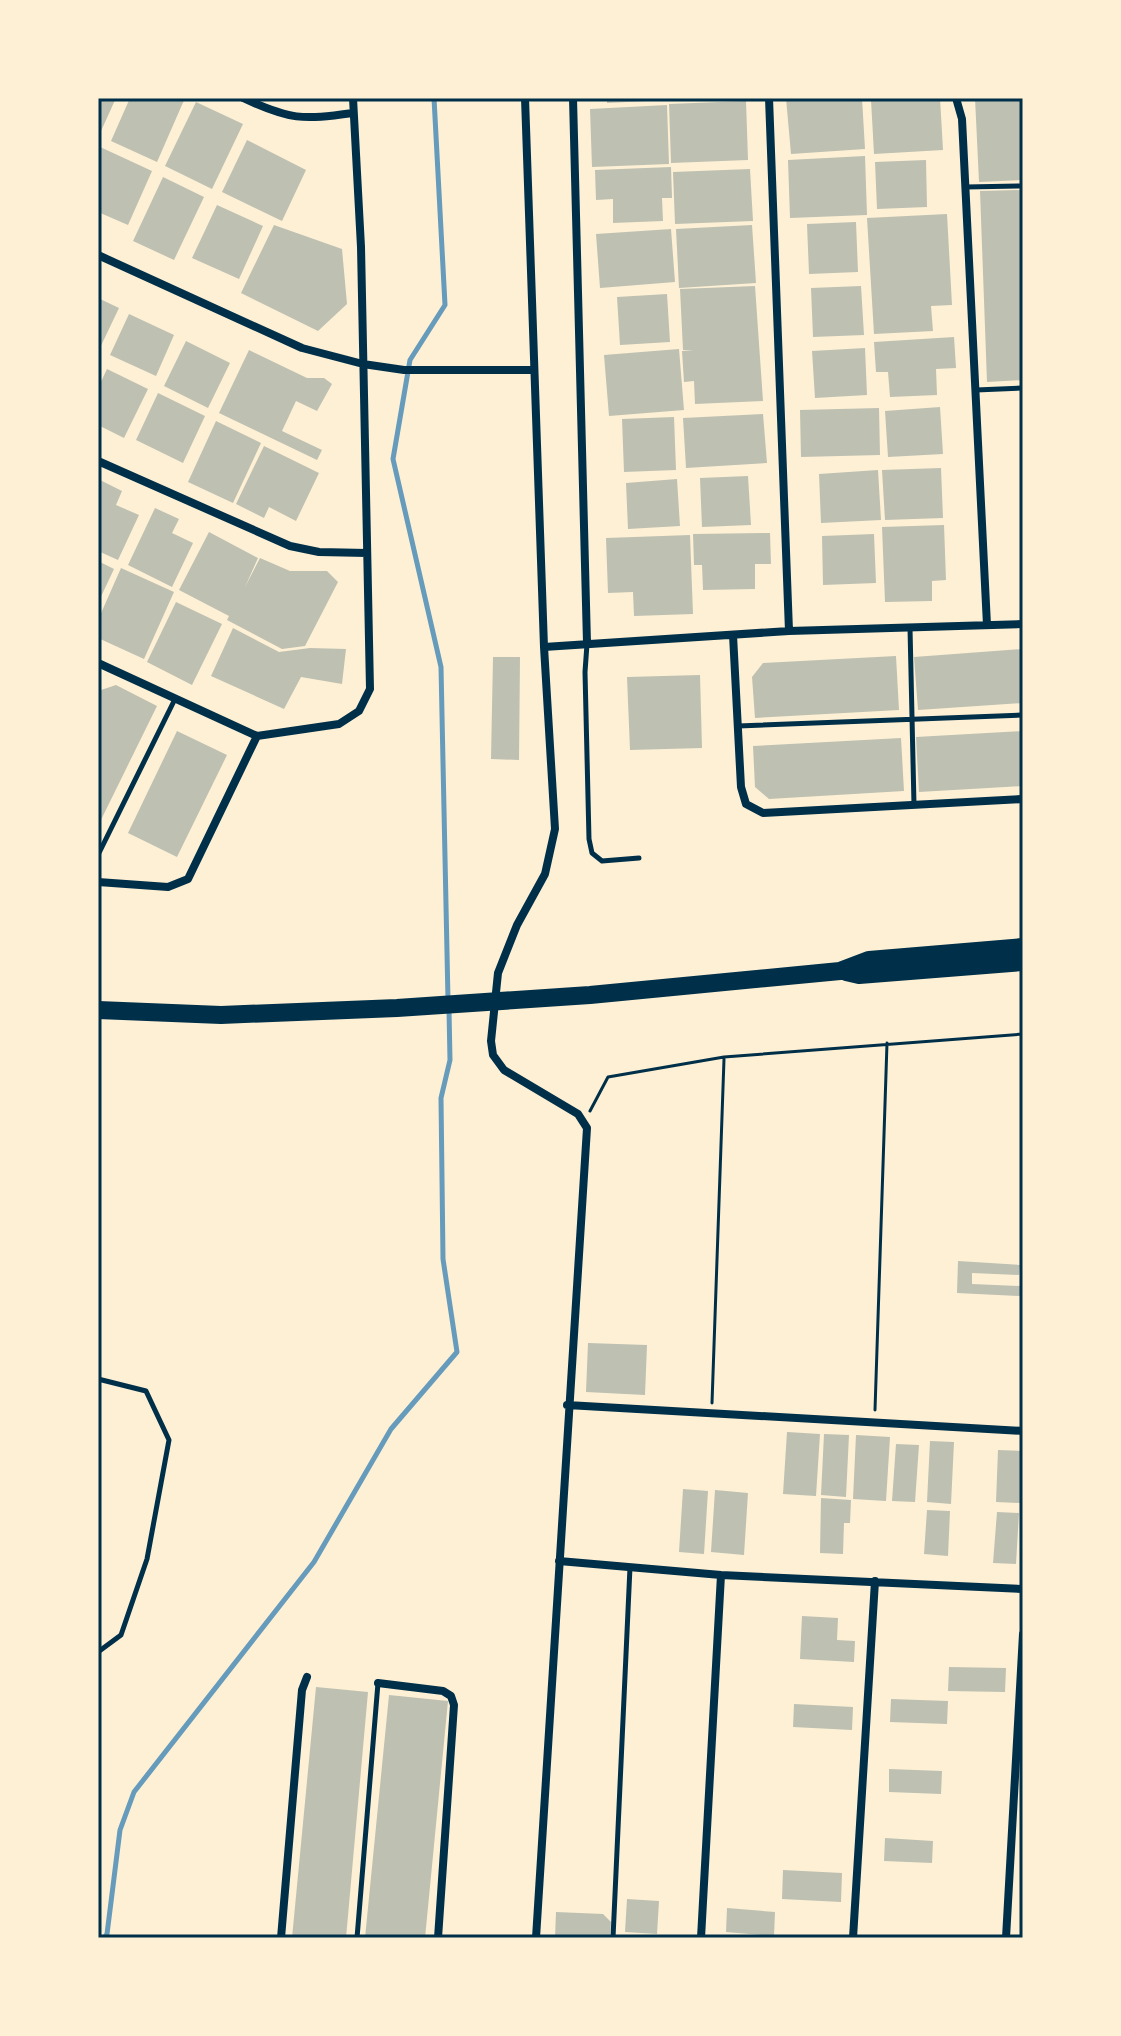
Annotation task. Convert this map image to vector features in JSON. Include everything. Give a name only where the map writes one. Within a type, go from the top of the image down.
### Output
[{"type":"highway","points":[[98,1010],[221,1015],[397,1008],[590,995],[840,971],[869,960],[1023,947]]},
{"type":"highway","points":[[840,971],[859,975],[1023,962]]},
{"type":"street","points":[[243,98],[279,115],[313,118],[353,113]]},
{"type":"street","points":[[98,663],[257,736],[339,724],[359,711],[370,689],[361,247],[353,98]]},
{"type":"street","points":[[525,98],[544,647],[555,829],[545,874],[517,925],[498,973],[491,1041],[493,1055],[504,1070],[578,1114],[587,1128],[567,1405],[536,1938]]},
{"type":"street","points":[[573,98],[587,643]]},
{"type":"street","points":[[769,98],[789,631]]},
{"type":"street","points":[[956,98],[962,119],[987,625]]},
{"type":"street","points":[[98,255],[302,348],[363,364],[404,370],[533,370]]},
{"type":"street","points":[[98,461],[290,546],[319,552],[367,553]]},
{"type":"street","points":[[544,647],[789,631],[1023,624]]},
{"type":"street","points":[[733,635],[741,787],[746,804],[763,813],[1023,799]]},
{"type":"street","points":[[98,882],[168,887],[180,885],[188,879],[257,736]]},
{"type":"street","points":[[567,1405],[1023,1431]]},
{"type":"street","points":[[559,1561],[721,1575],[1023,1589]]},
{"type":"street","points":[[701,1938],[721,1575]]},
{"type":"street","points":[[853,1938],[875,1581]]},
{"type":"street","points":[[1006,1938],[1023,1634]]},
{"type":"street","points":[[281,1938],[302,1690],[307,1677]]},
{"type":"street","points":[[378,1683],[443,1691],[451,1696],[454,1705],[438,1938]]},
{"type":"lane","points":[[965,187],[1023,186]]},
{"type":"lane","points":[[975,390],[1023,388]]},
{"type":"lane","points":[[910,628],[914,805]]},
{"type":"lane","points":[[587,643],[585,672],[589,839],[592,853],[602,861],[639,858]]},
{"type":"lane","points":[[98,855],[175,699]]},
{"type":"lane","points":[[738,726],[1023,715]]},
{"type":"lane","points":[[98,1379],[146,1391],[169,1440],[147,1559],[121,1635],[98,1652]]},
{"type":"lane","points":[[613,1938],[630,1567]]},
{"type":"lane","points":[[357,1938],[378,1683]]},
{"type":"path","points":[[584,1122],[608,1077],[724,1057],[1023,1034]]},
{"type":"path","points":[[875,1422],[887,1043]]},
{"type":"path","points":[[712,1415],[724,1057]]},
{"type":"building","points":[[98,98],[116,98],[101,131],[98,130]]},
{"type":"building","points":[[130,98],[185,98],[157,162],[111,141]]},
{"type":"building","points":[[607,98],[668,98],[668,100],[607,103]]},
{"type":"building","points":[[786,98],[862,98],[865,149],[791,154]]},
{"type":"building","points":[[940,98],[943,150],[874,154],[871,100]]},
{"type":"building","points":[[975,98],[1023,98],[1023,180],[979,182]]},
{"type":"building","points":[[746,101],[748,160],[671,163],[669,104]]},
{"type":"building","points":[[196,102],[243,124],[212,189],[165,166]]},
{"type":"building","points":[[667,105],[669,164],[592,167],[590,109]]},
{"type":"building","points":[[247,140],[306,170],[282,221],[222,192]]},
{"type":"building","points":[[98,146],[152,171],[128,225],[98,212]]},
{"type":"building","points":[[865,156],[867,215],[790,218],[788,160]]},
{"type":"building","points":[[926,160],[927,207],[877,209],[875,162]]},
{"type":"building","points":[[671,167],[672,198],[662,198],[663,221],[613,223],[613,199],[596,200],[595,170]]},
{"type":"building","points":[[750,169],[753,221],[675,224],[673,172]]},
{"type":"building","points":[[163,177],[204,197],[174,260],[133,241]]},
{"type":"building","points":[[1023,190],[1023,380],[987,382],[980,191]]},
{"type":"building","points":[[217,205],[263,226],[239,279],[192,258]]},
{"type":"building","points":[[947,214],[952,305],[931,306],[933,331],[874,334],[867,218]]},
{"type":"building","points":[[856,222],[858,272],[809,274],[807,224]]},
{"type":"building","points":[[274,225],[342,249],[347,304],[318,331],[241,293]]},
{"type":"building","points":[[752,225],[756,283],[679,288],[676,229]]},
{"type":"building","points":[[671,229],[675,282],[600,288],[596,234]]},
{"type":"building","points":[[755,286],[763,401],[695,404],[694,381],[684,382],[682,351],[693,351],[683,350],[680,289]]},
{"type":"building","points":[[861,286],[864,335],[813,337],[811,288]]},
{"type":"building","points":[[667,294],[670,342],[620,345],[617,297]]},
{"type":"building","points":[[98,298],[119,308],[98,352]]},
{"type":"building","points":[[129,314],[174,335],[156,376],[110,355]]},
{"type":"building","points":[[954,337],[956,368],[936,369],[937,395],[890,397],[888,372],[876,372],[874,342]]},
{"type":"building","points":[[186,341],[230,363],[208,408],[164,386]]},
{"type":"building","points":[[865,348],[867,395],[815,398],[812,351]]},
{"type":"building","points":[[679,349],[684,410],[609,416],[604,355]]},
{"type":"building","points":[[249,350],[307,378],[324,378],[332,384],[317,411],[296,401],[282,431],[322,450],[317,460],[219,413]]},
{"type":"building","points":[[107,369],[148,389],[124,438],[98,425],[98,388]]},
{"type":"building","points":[[158,393],[205,416],[183,463],[136,440]]},
{"type":"building","points":[[940,407],[943,454],[888,457],[885,411]]},
{"type":"building","points":[[879,408],[880,455],[801,457],[800,410]]},
{"type":"building","points":[[763,414],[767,463],[686,468],[683,418]]},
{"type":"building","points":[[674,417],[676,470],[624,472],[622,419]]},
{"type":"building","points":[[216,421],[261,443],[233,503],[188,482]]},
{"type":"building","points":[[264,446],[319,473],[296,521],[269,507],[264,518],[236,504]]},
{"type":"building","points":[[941,468],[943,518],[885,520],[882,470]]},
{"type":"building","points":[[878,470],[881,520],[821,523],[819,474]]},
{"type":"building","points":[[748,476],[751,525],[702,527],[700,478]]},
{"type":"building","points":[[98,479],[122,491],[116,505],[139,515],[118,560],[98,551]]},
{"type":"building","points":[[677,479],[680,526],[628,529],[626,483]]},
{"type":"building","points":[[155,508],[179,519],[172,533],[193,543],[172,587],[128,565]]},
{"type":"building","points":[[944,525],[946,580],[932,581],[932,601],[885,602],[882,527]]},
{"type":"building","points":[[209,532],[258,558],[245,587],[260,558],[290,571],[327,571],[338,582],[305,646],[282,649],[179,590]]},
{"type":"building","points":[[770,533],[771,564],[755,564],[755,589],[703,590],[702,565],[694,565],[693,534]]},
{"type":"building","points":[[874,534],[876,583],[823,585],[822,536]]},
{"type":"building","points":[[690,535],[693,614],[634,616],[633,592],[608,593],[606,538]]},
{"type":"building","points":[[98,561],[114,569],[98,603]]},
{"type":"building","points":[[121,568],[174,592],[144,659],[98,638],[98,620]]},
{"type":"building","points":[[176,602],[222,624],[192,685],[147,662]]},
{"type":"building","points":[[233,628],[279,652],[310,648],[346,649],[342,684],[301,677],[284,709],[211,676]]},
{"type":"building","points":[[1023,649],[1023,703],[918,710],[914,657]]},
{"type":"building","points":[[896,656],[899,710],[755,718],[752,677],[763,663]]},
{"type":"building","points":[[493,657],[520,657],[519,760],[491,759]]},
{"type":"building","points":[[700,675],[702,748],[630,750],[627,677]]},
{"type":"building","points":[[116,685],[157,706],[98,826],[98,691]]},
{"type":"building","points":[[177,731],[227,755],[177,857],[128,833]]},
{"type":"building","points":[[1023,731],[1023,786],[919,792],[916,737]]},
{"type":"building","points":[[901,738],[904,791],[769,799],[755,787],[753,746]]},
{"type":"building","points":[[958,1261],[1020,1265],[1019,1275],[972,1273],[972,1284],[1020,1286],[1020,1296],[957,1293]]},
{"type":"building","points":[[588,1343],[647,1345],[645,1395],[586,1392]]},
{"type":"building","points":[[787,1432],[820,1434],[816,1496],[783,1494]]},
{"type":"building","points":[[824,1434],[849,1435],[846,1497],[821,1495]]},
{"type":"building","points":[[856,1435],[890,1437],[886,1501],[853,1499]]},
{"type":"building","points":[[930,1441],[954,1442],[951,1504],[927,1502]]},
{"type":"building","points":[[896,1444],[919,1445],[915,1502],[892,1501]]},
{"type":"building","points":[[998,1450],[1023,1451],[1020,1503],[996,1502]]},
{"type":"building","points":[[683,1489],[708,1491],[704,1554],[679,1552]]},
{"type":"building","points":[[715,1490],[748,1493],[744,1555],[711,1552]]},
{"type":"building","points":[[821,1498],[851,1500],[850,1523],[844,1523],[843,1554],[820,1553]]},
{"type":"building","points":[[927,1510],[950,1511],[948,1556],[924,1554]]},
{"type":"building","points":[[997,1512],[1019,1513],[1016,1564],[993,1563]]},
{"type":"building","points":[[802,1616],[838,1618],[837,1640],[855,1641],[854,1662],[800,1659]]},
{"type":"building","points":[[949,1667],[1006,1668],[1005,1692],[948,1691]]},
{"type":"building","points":[[316,1687],[368,1692],[346,1938],[292,1938]]},
{"type":"building","points":[[389,1695],[448,1701],[425,1938],[365,1938]]},
{"type":"building","points":[[891,1699],[948,1701],[947,1724],[890,1722]]},
{"type":"building","points":[[794,1704],[853,1707],[852,1730],[793,1727]]},
{"type":"building","points":[[889,1769],[942,1771],[941,1794],[889,1792]]},
{"type":"building","points":[[885,1838],[933,1841],[932,1863],[884,1861]]},
{"type":"building","points":[[783,1870],[842,1873],[841,1902],[782,1899]]},
{"type":"building","points":[[627,1899],[659,1901],[657,1934],[625,1932]]},
{"type":"building","points":[[727,1908],[775,1912],[774,1936],[726,1932]]},
{"type":"building","points":[[556,1912],[603,1914],[611,1922],[610,1938],[555,1938]]},
{"type":"waterway","points":[[434,98],[445,305],[410,360],[393,459],[441,667],[448,1000]]},
{"type":"waterway","points":[[104,1938],[120,1830],[134,1792],[314,1562],[391,1429],[457,1352],[443,1259],[441,1098],[450,1060],[449,1010]]}]
